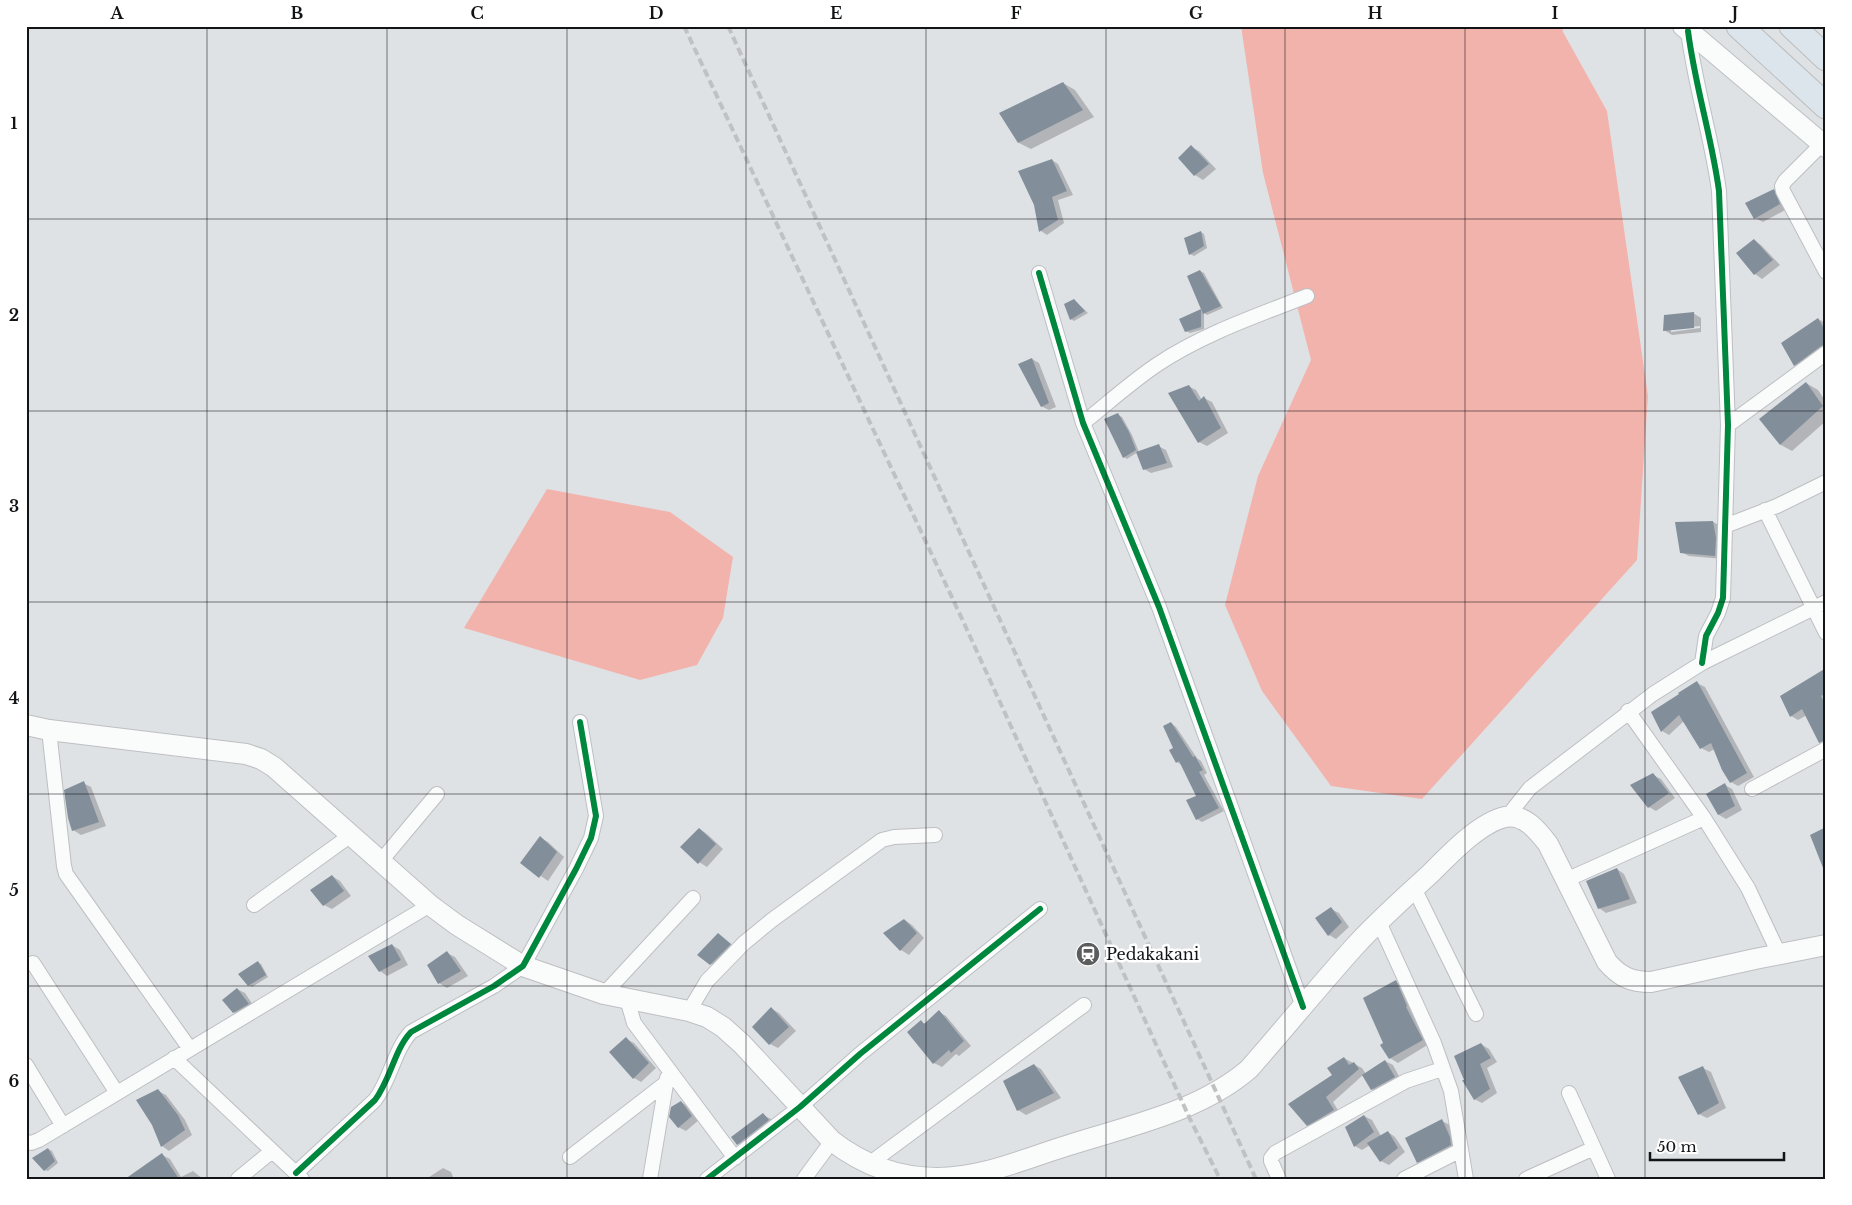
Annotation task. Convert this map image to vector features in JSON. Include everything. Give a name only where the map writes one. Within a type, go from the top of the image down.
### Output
[{"type":"highway","points":[[1740,26],[1826,106]]},
{"type":"highway","points":[[1792,26],[1826,58]]},
{"type":"main road","points":[[1685,29],[1824,145]]},
{"type":"main road","points":[[26,725],[49,730],[246,754],[261,759],[274,767],[430,905],[457,925],[522,966],[604,994],[689,1012],[707,1018],[723,1027],[742,1044],[832,1141],[846,1152],[869,1164],[893,1173],[912,1176],[938,1178],[977,1176],[1185,1108],[1232,1084],[1249,1069],[1356,945],[1414,888],[1474,834],[1491,822],[1507,817],[1518,818],[1529,823],[1548,844],[1607,962],[1617,973],[1627,979],[1637,982],[1651,982],[1826,945]]},
{"type":"street","points":[[1685,29],[1720,191],[1728,425],[1723,598],[1718,613],[1706,636],[1702,663]]},
{"type":"street","points":[[1824,145],[1785,180],[1782,186],[1826,272]]},
{"type":"street","points":[[1039,272],[1082,423],[1159,607],[1303,1007]]},
{"type":"street","points":[[1082,423],[1157,364],[1181,350],[1200,340],[1307,296]]},
{"type":"street","points":[[1728,425],[1826,353]]},
{"type":"street","points":[[1724,526],[1826,482]]},
{"type":"street","points":[[1764,510],[1820,606],[1826,633]]},
{"type":"street","points":[[1507,817],[1530,788],[1628,711],[1702,663],[1820,606]]},
{"type":"street","points":[[1628,711],[1704,818],[1748,888],[1779,954]]},
{"type":"street","points":[[174,1058],[299,1176],[383,1090],[402,1043],[412,1032],[494,986],[522,966],[576,869],[592,838],[595,826],[596,816],[580,722]]},
{"type":"street","points":[[49,730],[66,874],[190,1049]]},
{"type":"street","points":[[1752,789],[1826,749]]},
{"type":"street","points":[[381,861],[437,794]]},
{"type":"street","points":[[1566,880],[1704,818]]},
{"type":"street","points":[[254,905],[351,835]]},
{"type":"street","points":[[689,1012],[707,981],[744,944],[772,920],[882,840],[894,837],[935,835]]},
{"type":"street","points":[[1414,888],[1476,1014]]},
{"type":"street","points":[[604,994],[692,898]]},
{"type":"street","points":[[26,1142],[30,1143],[39,1140],[63,1126],[430,905]]},
{"type":"street","points":[[707,1179],[800,1107],[860,1054],[1040,909]]},
{"type":"street","points":[[1379,922],[1434,1043],[1451,1091],[1466,1179]]},
{"type":"street","points":[[33,963],[117,1093]]},
{"type":"street","points":[[627,999],[634,1023],[668,1075],[734,1158]]},
{"type":"street","points":[[869,1164],[1084,1004]]},
{"type":"street","points":[[26,1065],[63,1126]]},
{"type":"street","points":[[1279,1179],[1271,1161],[1275,1153],[1406,1081],[1442,1069]]},
{"type":"street","points":[[570,1157],[668,1075]]},
{"type":"street","points":[[650,1179],[668,1075]]},
{"type":"street","points":[[1569,1093],[1608,1179]]},
{"type":"street","points":[[804,1179],[832,1141]]},
{"type":"street","points":[[1526,1179],[1594,1148]]},
{"type":"street","points":[[1404,1179],[1461,1150]]},
{"type":"street","points":[[238,1179],[272,1152]]},
{"type":"shaded area","points":[[1241,26],[1562,26],[1563,32],[1607,111],[1648,396],[1637,560],[1422,799],[1331,786],[1262,691],[1225,605],[1258,476],[1311,360],[1263,173]]},
{"type":"shaded area","points":[[547,489],[670,512],[733,557],[723,618],[697,665],[640,680],[464,628]]},
{"type":"building","points":[[1063,82],[1083,110],[1018,143],[999,113]]},
{"type":"building","points":[[1191,145],[1209,164],[1194,176],[1178,158]]},
{"type":"building","points":[[1052,159],[1067,191],[1052,197],[1058,220],[1039,232],[1034,205],[1018,171]]},
{"type":"building","points":[[1774,189],[1780,204],[1754,219],[1745,203]]},
{"type":"building","points":[[1201,231],[1204,246],[1189,255],[1184,238]]},
{"type":"building","points":[[1754,239],[1773,260],[1754,275],[1736,253]]},
{"type":"building","points":[[1200,270],[1221,306],[1203,314],[1187,276]]},
{"type":"building","points":[[1074,299],[1085,311],[1070,320],[1064,304]]},
{"type":"building","points":[[1201,309],[1201,327],[1185,332],[1179,319]]},
{"type":"building","points":[[1694,312],[1694,328],[1663,331],[1664,315]]},
{"type":"building","points":[[1818,318],[1826,332],[1826,344],[1794,366],[1781,343]]},
{"type":"building","points":[[1032,358],[1049,403],[1041,407],[1018,364]]},
{"type":"building","points":[[1806,382],[1823,406],[1780,445],[1759,419]]},
{"type":"building","points":[[1189,385],[1199,401],[1204,396],[1221,428],[1198,443],[1168,393]]},
{"type":"building","points":[[1118,413],[1129,432],[1136,450],[1123,458],[1104,419]]},
{"type":"building","points":[[1159,444],[1167,463],[1143,470],[1136,452]]},
{"type":"building","points":[[1713,521],[1716,538],[1715,556],[1680,553],[1675,522]]},
{"type":"building","points":[[1826,668],[1826,693],[1821,696],[1826,706],[1826,740],[1819,743],[1802,709],[1790,717],[1780,696]]},
{"type":"building","points":[[1697,681],[1747,773],[1730,783],[1722,770],[1711,743],[1700,749],[1679,715],[1661,732],[1651,712]]},
{"type":"building","points":[[1171,722],[1203,770],[1199,772],[1219,808],[1196,820],[1186,800],[1196,796],[1179,761],[1176,763],[1169,750],[1173,748],[1163,726]]},
{"type":"building","points":[[1653,773],[1669,793],[1648,808],[1630,785]]},
{"type":"building","points":[[84,781],[99,822],[72,831],[64,790]]},
{"type":"building","points":[[1725,783],[1735,806],[1718,815],[1706,794]]},
{"type":"building","points":[[1826,827],[1826,873],[1825,873],[1810,835]]},
{"type":"building","points":[[699,828],[716,844],[698,864],[680,847]]},
{"type":"building","points":[[540,836],[557,852],[539,878],[520,863]]},
{"type":"building","points":[[1617,868],[1630,899],[1598,909],[1586,881]]},
{"type":"building","points":[[332,875],[344,891],[323,906],[310,890]]},
{"type":"building","points":[[1331,907],[1342,922],[1328,936],[1315,918]]},
{"type":"building","points":[[904,919],[917,933],[900,951],[883,933]]},
{"type":"building","points":[[718,933],[731,944],[710,965],[697,955]]},
{"type":"building","points":[[392,944],[401,960],[379,972],[368,956]]},
{"type":"building","points":[[447,951],[461,971],[438,984],[427,965]]},
{"type":"building","points":[[258,961],[266,975],[248,986],[238,974]]},
{"type":"building","points":[[1396,980],[1406,1007],[1423,1040],[1389,1059],[1380,1045],[1383,1043],[1363,998]]},
{"type":"building","points":[[237,988],[249,1004],[233,1013],[222,1000]]},
{"type":"building","points":[[771,1007],[789,1027],[769,1045],[752,1027]]},
{"type":"building","points":[[939,1010],[964,1041],[951,1053],[949,1050],[933,1064],[907,1032],[921,1020],[924,1024]]},
{"type":"building","points":[[626,1037],[649,1063],[633,1079],[609,1052]]},
{"type":"building","points":[[1481,1043],[1491,1058],[1480,1064],[1490,1089],[1474,1100],[1462,1080],[1464,1080],[1454,1056]]},
{"type":"building","points":[[1344,1057],[1349,1065],[1354,1062],[1359,1069],[1326,1097],[1334,1110],[1307,1126],[1288,1104],[1332,1075],[1327,1068]]},
{"type":"building","points":[[1385,1060],[1395,1077],[1371,1090],[1362,1075]]},
{"type":"building","points":[[1034,1064],[1054,1093],[1017,1111],[1003,1081]]},
{"type":"building","points":[[1703,1066],[1719,1103],[1698,1115],[1678,1077]]},
{"type":"building","points":[[158,1089],[178,1115],[185,1130],[161,1147],[152,1125],[136,1100]]},
{"type":"building","points":[[681,1101],[692,1116],[678,1128],[669,1117],[671,1107]]},
{"type":"building","points":[[763,1113],[769,1120],[737,1145],[731,1137]]},
{"type":"building","points":[[1364,1115],[1374,1132],[1354,1147],[1345,1127]]},
{"type":"building","points":[[1442,1119],[1450,1137],[1451,1145],[1417,1163],[1405,1138]]},
{"type":"building","points":[[1388,1131],[1398,1148],[1380,1162],[1367,1143]]},
{"type":"building","points":[[48,1148],[55,1161],[44,1171],[32,1158]]},
{"type":"building","points":[[162,1153],[179,1179],[125,1179]]},
{"type":"railway","points":[[684,26],[963,621],[1190,1119],[1220,1179]]},
{"type":"railway","points":[[728,26],[1256,1179]]},
{"type":"cycle path","points":[[1688,31],[1719,191],[1728,425],[1723,598],[1718,613],[1706,636],[1702,663]]},
{"type":"cycle path","points":[[1039,273],[1083,423],[1159,607],[1303,1007]]},
{"type":"cycle path","points":[[296,1173],[375,1100],[385,1083],[400,1047],[411,1032],[494,986],[523,966],[591,838],[596,816],[580,722]]},
{"type":"cycle path","points":[[707,1179],[800,1107],[860,1054],[1040,909]]},
{"type":"place","name":"Pedakakani","points":[[1088,954]]}]
